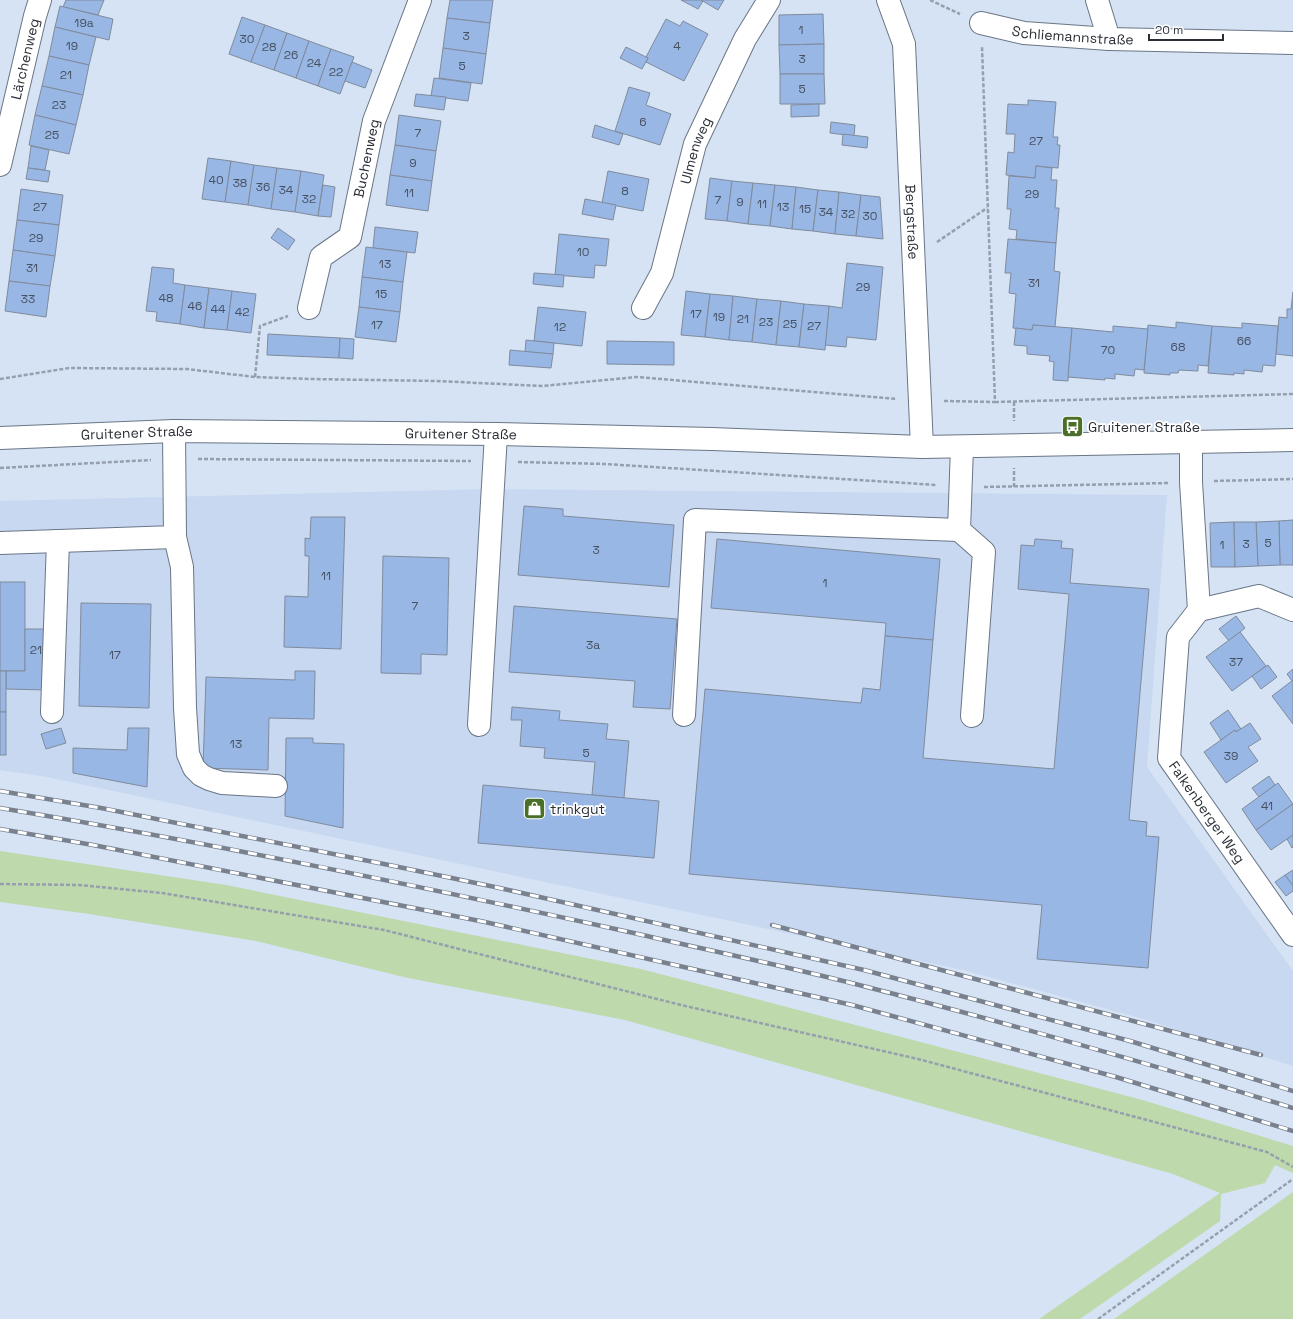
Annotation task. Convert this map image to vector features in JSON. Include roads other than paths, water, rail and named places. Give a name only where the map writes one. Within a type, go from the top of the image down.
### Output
[{"type":"street","name":"Lärchenweg","points":[[0,165],[34,16],[40,0]]},
{"type":"street","name":"Buchenweg","points":[[309,308],[321,257],[350,237],[374,121],[420,0]]},
{"type":"street","name":"Ulmenweg","points":[[643,308],[662,273],[694,144],[745,39],[769,0]]},
{"type":"street","name":"Bergstraße","points":[[888,0],[904,44],[922,447]]},
{"type":"street","points":[[1097,0],[1109,39]]},
{"type":"street","name":"Schliemannstraße","points":[[981,23],[1024,33],[1109,39],[1293,43]]},
{"type":"street","points":[[174,431],[175,537],[182,567],[184,708],[188,754],[194,768],[201,775],[209,779],[222,783],[276,786]]},
{"type":"street","name":"Gruitener Straße","points":[[0,438],[174,431],[496,434],[712,439],[922,447],[1293,440]]},
{"type":"street","points":[[479,725],[496,434]]},
{"type":"street","points":[[1191,442],[1191,482],[1199,610],[1259,596],[1293,610]]},
{"type":"street","points":[[959,530],[962,447]]},
{"type":"street","points":[[684,715],[695,520],[959,530],[984,552],[972,716]]},
{"type":"street","points":[[0,543],[175,537]]},
{"type":"street","points":[[52,712],[58,541]]},
{"type":"street","name":"Falkenberger Weg","points":[[1199,610],[1178,636],[1169,758],[1293,935]]},
{"type":"railway","points":[[0,791],[101,808],[389,865],[495,887],[864,970],[1130,1041],[1293,1091]]},
{"type":"railway","points":[[0,808],[237,850],[394,882],[629,932],[804,972],[1025,1029],[1293,1108]]},
{"type":"railway","points":[[0,829],[93,845],[485,922],[852,1005],[1116,1077],[1293,1131]]},
{"type":"railway","points":[[772,925],[1261,1055]]},
{"type":"place","name":"Gruitener Straße","points":[[1072,427]]},
{"type":"place","name":"trinkgut","points":[[535,809]]}]
